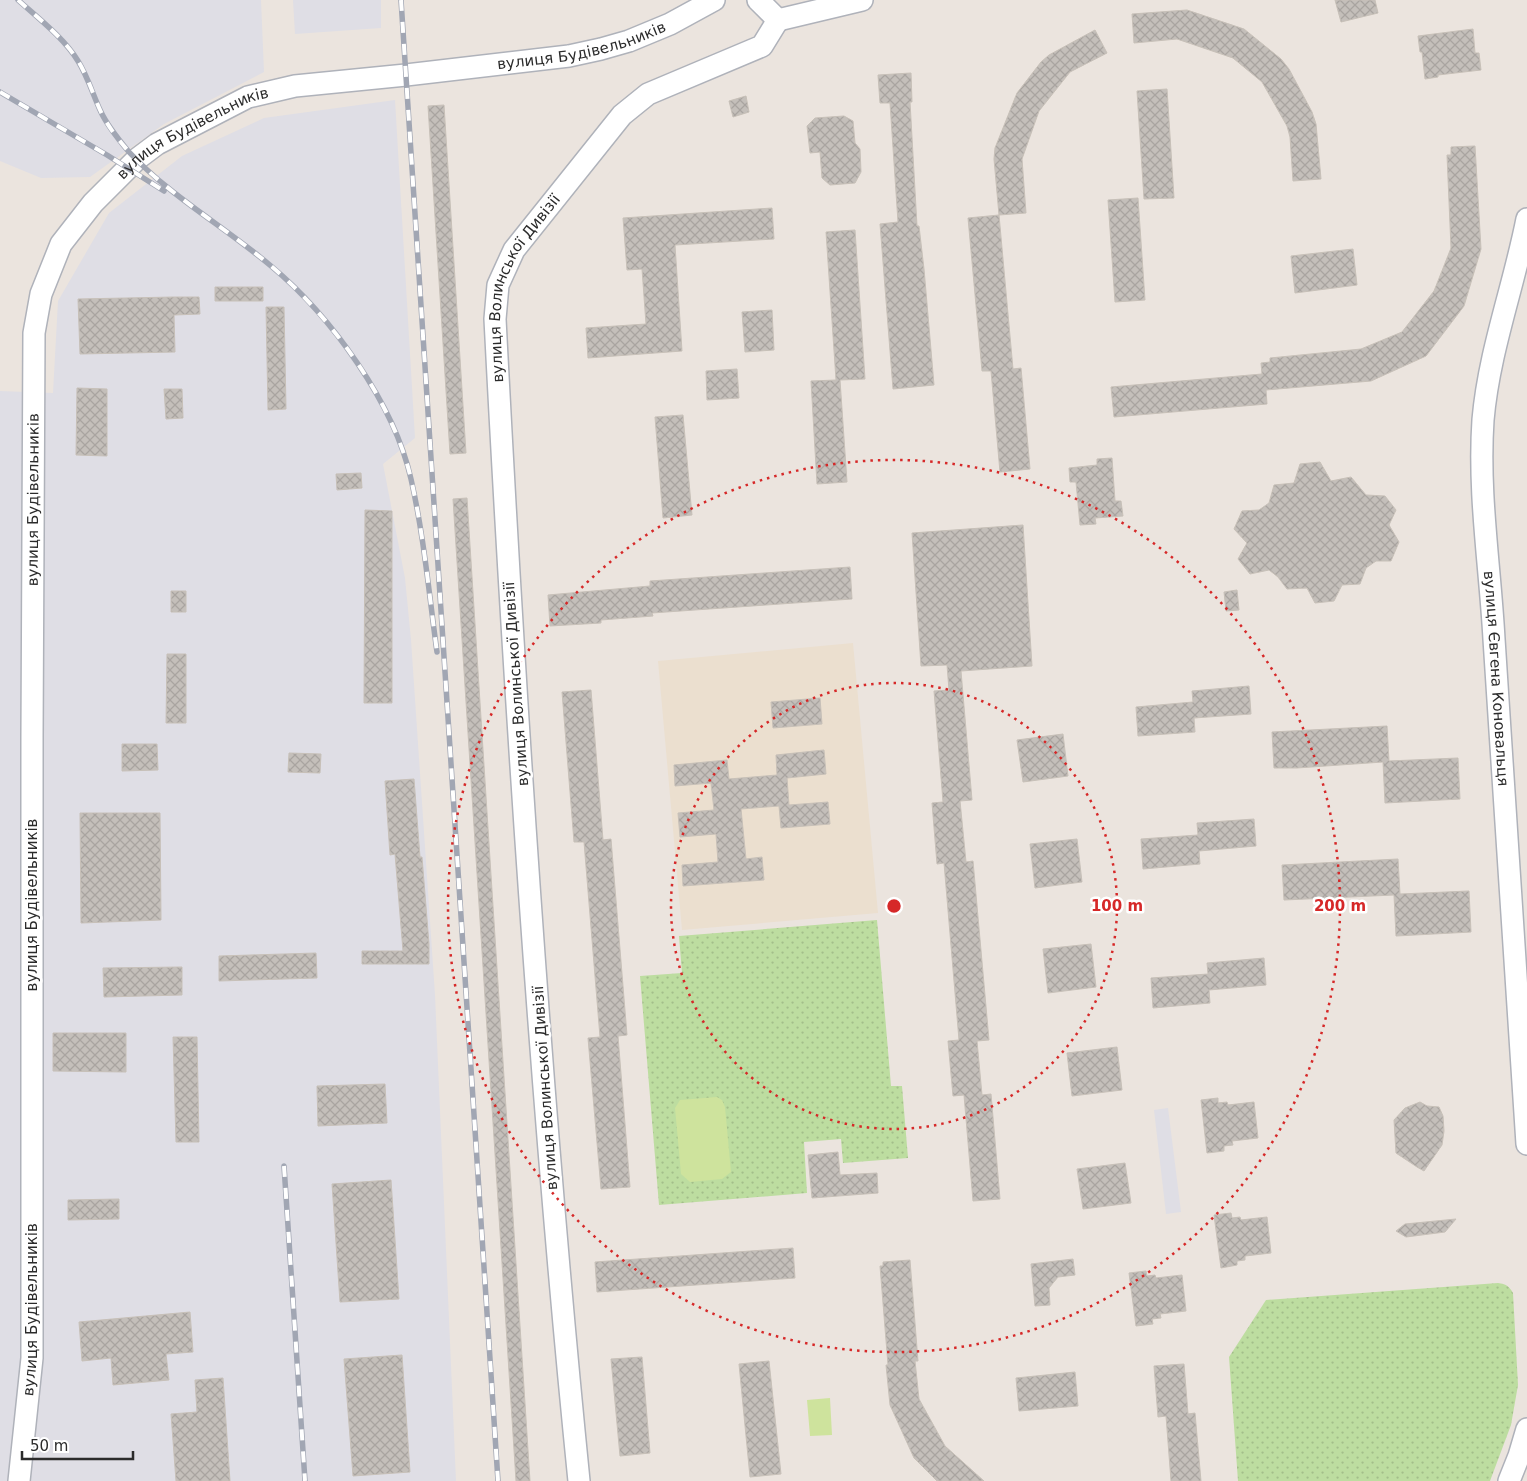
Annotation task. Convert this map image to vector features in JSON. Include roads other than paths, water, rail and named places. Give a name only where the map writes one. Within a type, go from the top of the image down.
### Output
[{"type":"street","name":"вулиця Будівельників","points":[[19,1481],[32,1358],[34,334],[41,294],[61,244],[93,204],[137,159],[157,144],[248,97],[295,86],[569,56],[629,41],[670,24],[714,0]]},
{"type":"street","points":[[758,0],[778,20],[862,0]]},
{"type":"street","name":"вулиця Волинської Дивізії","points":[[579,1481],[557,1259],[513,661],[495,328],[498,286],[514,250],[622,116],[648,94],[762,46],[778,20]]},
{"type":"street","name":"вулиця Євгена Коновальця","points":[[1527,219],[1489,376],[1481,457],[1482,498],[1494,635],[1527,1144]]},
{"type":"street","points":[[1509,1481],[1520,1456],[1527,1429]]},
{"type":"railway","points":[[18,0],[66,44],[85,73],[104,118],[129,152],[162,183],[271,266],[294,286],[337,335],[375,391],[403,450],[416,500],[437,652]]},
{"type":"railway","points":[[401,0],[498,1481]]},
{"type":"railway","points":[[0,92],[164,191]]},
{"type":"railway","points":[[284,1166],[305,1481]]}]
